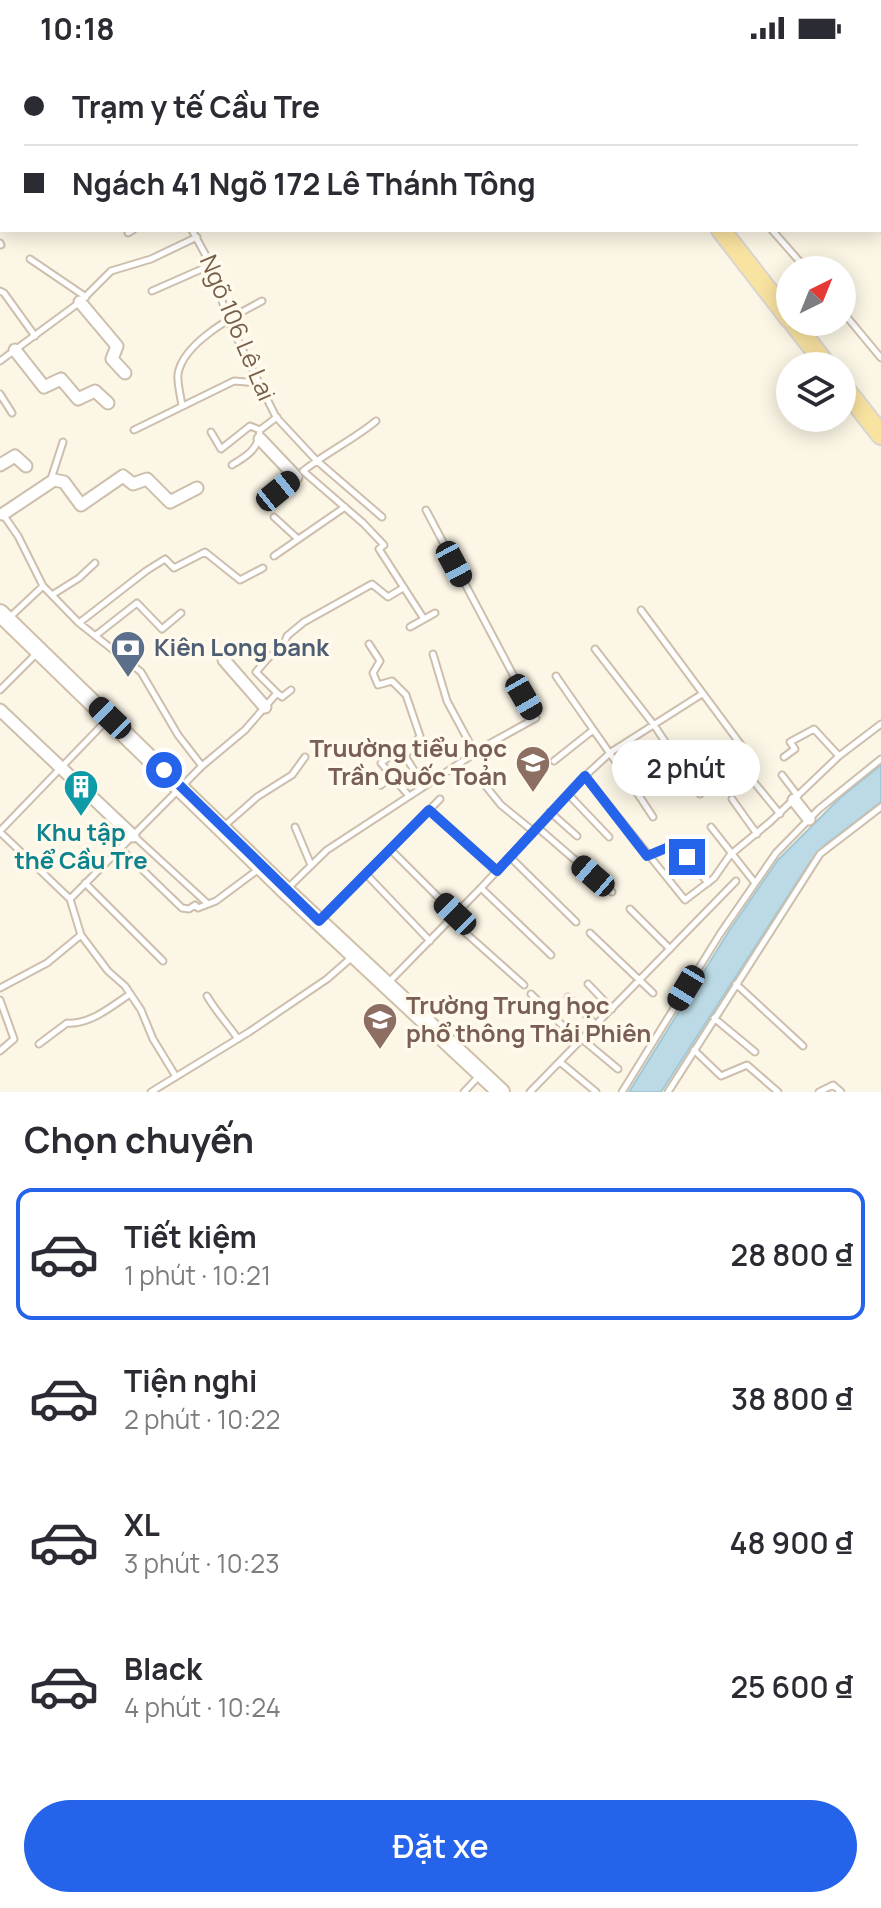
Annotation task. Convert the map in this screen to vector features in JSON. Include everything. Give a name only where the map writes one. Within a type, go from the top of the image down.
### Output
[{"type":"main road","points":[[723,232],[776,301]]},
{"type":"main road","points":[[804,336],[816,352]]},
{"type":"main road","points":[[856,403],[881,435]]},
{"type":"main road","points":[[4,616],[285,890],[501,1092]]},
{"type":"street","points":[[83,299],[117,346],[112,359],[125,373]]},
{"type":"street","points":[[15,350],[44,387],[61,379],[78,399],[95,391],[108,403]]},
{"type":"street","points":[[260,434],[299,474]]},
{"type":"street","points":[[0,465],[15,456],[26,466]]},
{"type":"street","points":[[1,512],[54,480],[64,482],[81,505],[123,476],[133,484],[147,479],[170,502],[197,488]]},
{"type":"street","points":[[224,660],[265,707]]},
{"type":"street","points":[[0,710],[133,836]]},
{"type":"street","points":[[796,798],[809,819]]},
{"type":"lane","name":"Ngõ 106 Lê Lai","points":[[193,232],[211,265],[228,320],[277,417],[316,460],[382,517]]},
{"type":"lane","points":[[774,232],[795,256]]},
{"type":"lane","points":[[0,361],[83,299],[111,271],[151,259],[197,237]]},
{"type":"lane","points":[[30,259],[83,299]]},
{"type":"lane","points":[[152,291],[211,265]]},
{"type":"lane","points":[[0,291],[35,336]]},
{"type":"lane","points":[[182,406],[178,375],[187,352],[228,320],[262,301]]},
{"type":"lane","points":[[856,327],[880,354]]},
{"type":"lane","points":[[134,430],[234,381],[259,383]]},
{"type":"lane","points":[[0,394],[12,413]]},
{"type":"lane","points":[[232,465],[251,454],[260,434],[277,417]]},
{"type":"lane","points":[[278,491],[316,460],[354,440],[376,421]]},
{"type":"lane","points":[[211,432],[221,449],[250,426],[260,434]]},
{"type":"lane","points":[[50,483],[63,442]]},
{"type":"lane","points":[[299,474],[345,507],[384,545],[379,549],[424,619]]},
{"type":"lane","points":[[274,556],[345,507]]},
{"type":"lane","points":[[285,890],[327,850],[475,753],[536,718],[426,510]]},
{"type":"lane","points":[[1,512],[18,536],[43,586],[79,623],[141,672],[178,735],[202,766]]},
{"type":"lane","points":[[274,517],[298,539]]},
{"type":"lane","points":[[79,623],[165,559],[174,568],[205,552],[240,580],[263,568]]},
{"type":"lane","points":[[53,596],[95,563]]},
{"type":"lane","points":[[291,690],[282,697],[256,672],[283,647],[287,636],[304,622],[372,584],[388,597],[403,588]]},
{"type":"lane","points":[[4,616],[43,586]]},
{"type":"lane","points":[[95,636],[137,603],[162,629],[181,613]]},
{"type":"lane","points":[[641,610],[747,753]]},
{"type":"lane","points":[[410,627],[435,613]]},
{"type":"lane","points":[[369,644],[380,661],[373,673],[378,685],[392,681],[406,695],[420,736],[405,756],[424,786]]},
{"type":"lane","points":[[595,649],[654,725],[700,794]]},
{"type":"lane","points":[[0,690],[39,650]]},
{"type":"lane","points":[[433,654],[447,701],[475,753]]},
{"type":"lane","points":[[556,676],[653,817]]},
{"type":"lane","points":[[70,899],[202,766],[245,730],[277,693]]},
{"type":"lane","points":[[386,985],[611,752],[702,694]]},
{"type":"lane","points":[[110,718],[0,831],[70,899],[81,935],[141,1010],[153,1039],[175,1075]]},
{"type":"lane","points":[[585,776],[685,900],[708,883],[730,855],[780,814],[839,756],[881,724]]},
{"type":"lane","points":[[784,757],[795,749],[790,742],[814,729],[839,756]]},
{"type":"lane","points":[[554,761],[593,730]]},
{"type":"lane","points":[[394,753],[381,763],[409,796]]},
{"type":"lane","points":[[222,828],[257,797],[292,775],[305,757]]},
{"type":"lane","points":[[622,1092],[720,934],[776,853],[809,819],[881,759]]},
{"type":"lane","points":[[362,770],[358,775],[363,781],[372,776],[381,785],[392,776]]},
{"type":"lane","points":[[782,775],[796,798]]},
{"type":"lane","points":[[749,776],[780,814]]},
{"type":"lane","points":[[480,779],[501,805],[612,892]]},
{"type":"lane","points":[[568,794],[609,837]]},
{"type":"lane","points":[[319,921],[440,799]]},
{"type":"lane","points":[[732,799],[757,834]]},
{"type":"lane","points":[[668,1092],[820,854],[881,807]]},
{"type":"lane","points":[[429,810],[497,871]]},
{"type":"lane","points":[[550,812],[577,836]]},
{"type":"lane","points":[[295,827],[311,865]]},
{"type":"lane","points":[[711,827],[755,883]]},
{"type":"lane","points":[[133,836],[208,904]]},
{"type":"lane","points":[[647,856],[676,844],[708,883]]},
{"type":"lane","points":[[121,849],[182,908],[208,904],[261,867]]},
{"type":"lane","points":[[391,850],[524,985]]},
{"type":"lane","points":[[510,857],[576,922]]},
{"type":"lane","points":[[366,874],[430,941]]},
{"type":"lane","points":[[530,1092],[736,881]]},
{"type":"lane","points":[[85,883],[163,961]]},
{"type":"lane","points":[[481,888],[551,955]]},
{"type":"lane","points":[[630,909],[670,949]]},
{"type":"lane","points":[[590,933],[653,993]]},
{"type":"lane","points":[[0,988],[47,963],[81,935]]},
{"type":"lane","points":[[151,1092],[238,1039],[327,979],[355,955]]},
{"type":"lane","points":[[588,984],[612,1009]]},
{"type":"lane","points":[[736,984],[803,1046]]},
{"type":"lane","points":[[39,1044],[55,1029],[67,1023],[76,1024],[91,1019],[130,994]]},
{"type":"lane","points":[[531,994],[618,1069]]},
{"type":"lane","points":[[207,996],[222,1021],[228,1023],[238,1039]]},
{"type":"lane","points":[[568,997],[596,1025]]},
{"type":"lane","points":[[0,1000],[14,1035],[12,1043],[0,1051]]},
{"type":"lane","points":[[714,1018],[755,1052]]},
{"type":"lane","points":[[694,1050],[721,1076],[747,1065],[778,1092]]},
{"type":"lane","points":[[560,1062],[596,1092]]},
{"type":"lane","points":[[464,1092],[482,1073]]},
{"type":"lane","points":[[819,1092],[833,1085],[841,1092]]},
{"type":"water","points":[[881,765],[881,802],[825,845],[810,862],[661,1092],[629,1092],[729,931],[778,860],[840,798]]},
{"type":"place","name":"Kiên Long bank","points":[[128,679]]},
{"type":"place","name":"Truường tiểu học Trần Quốc Toản","points":[[533,794]]},
{"type":"place","name":"Khu tập thể Cầu Tre","points":[[81,818]]},
{"type":"place","name":"Trường Trung học phổ thông Thái Phiên","points":[[380,1051]]},
{"type":"route","points":[[164,770],[319,921],[429,810],[497,871],[585,776],[647,856],[676,844],[687,857]]}]
